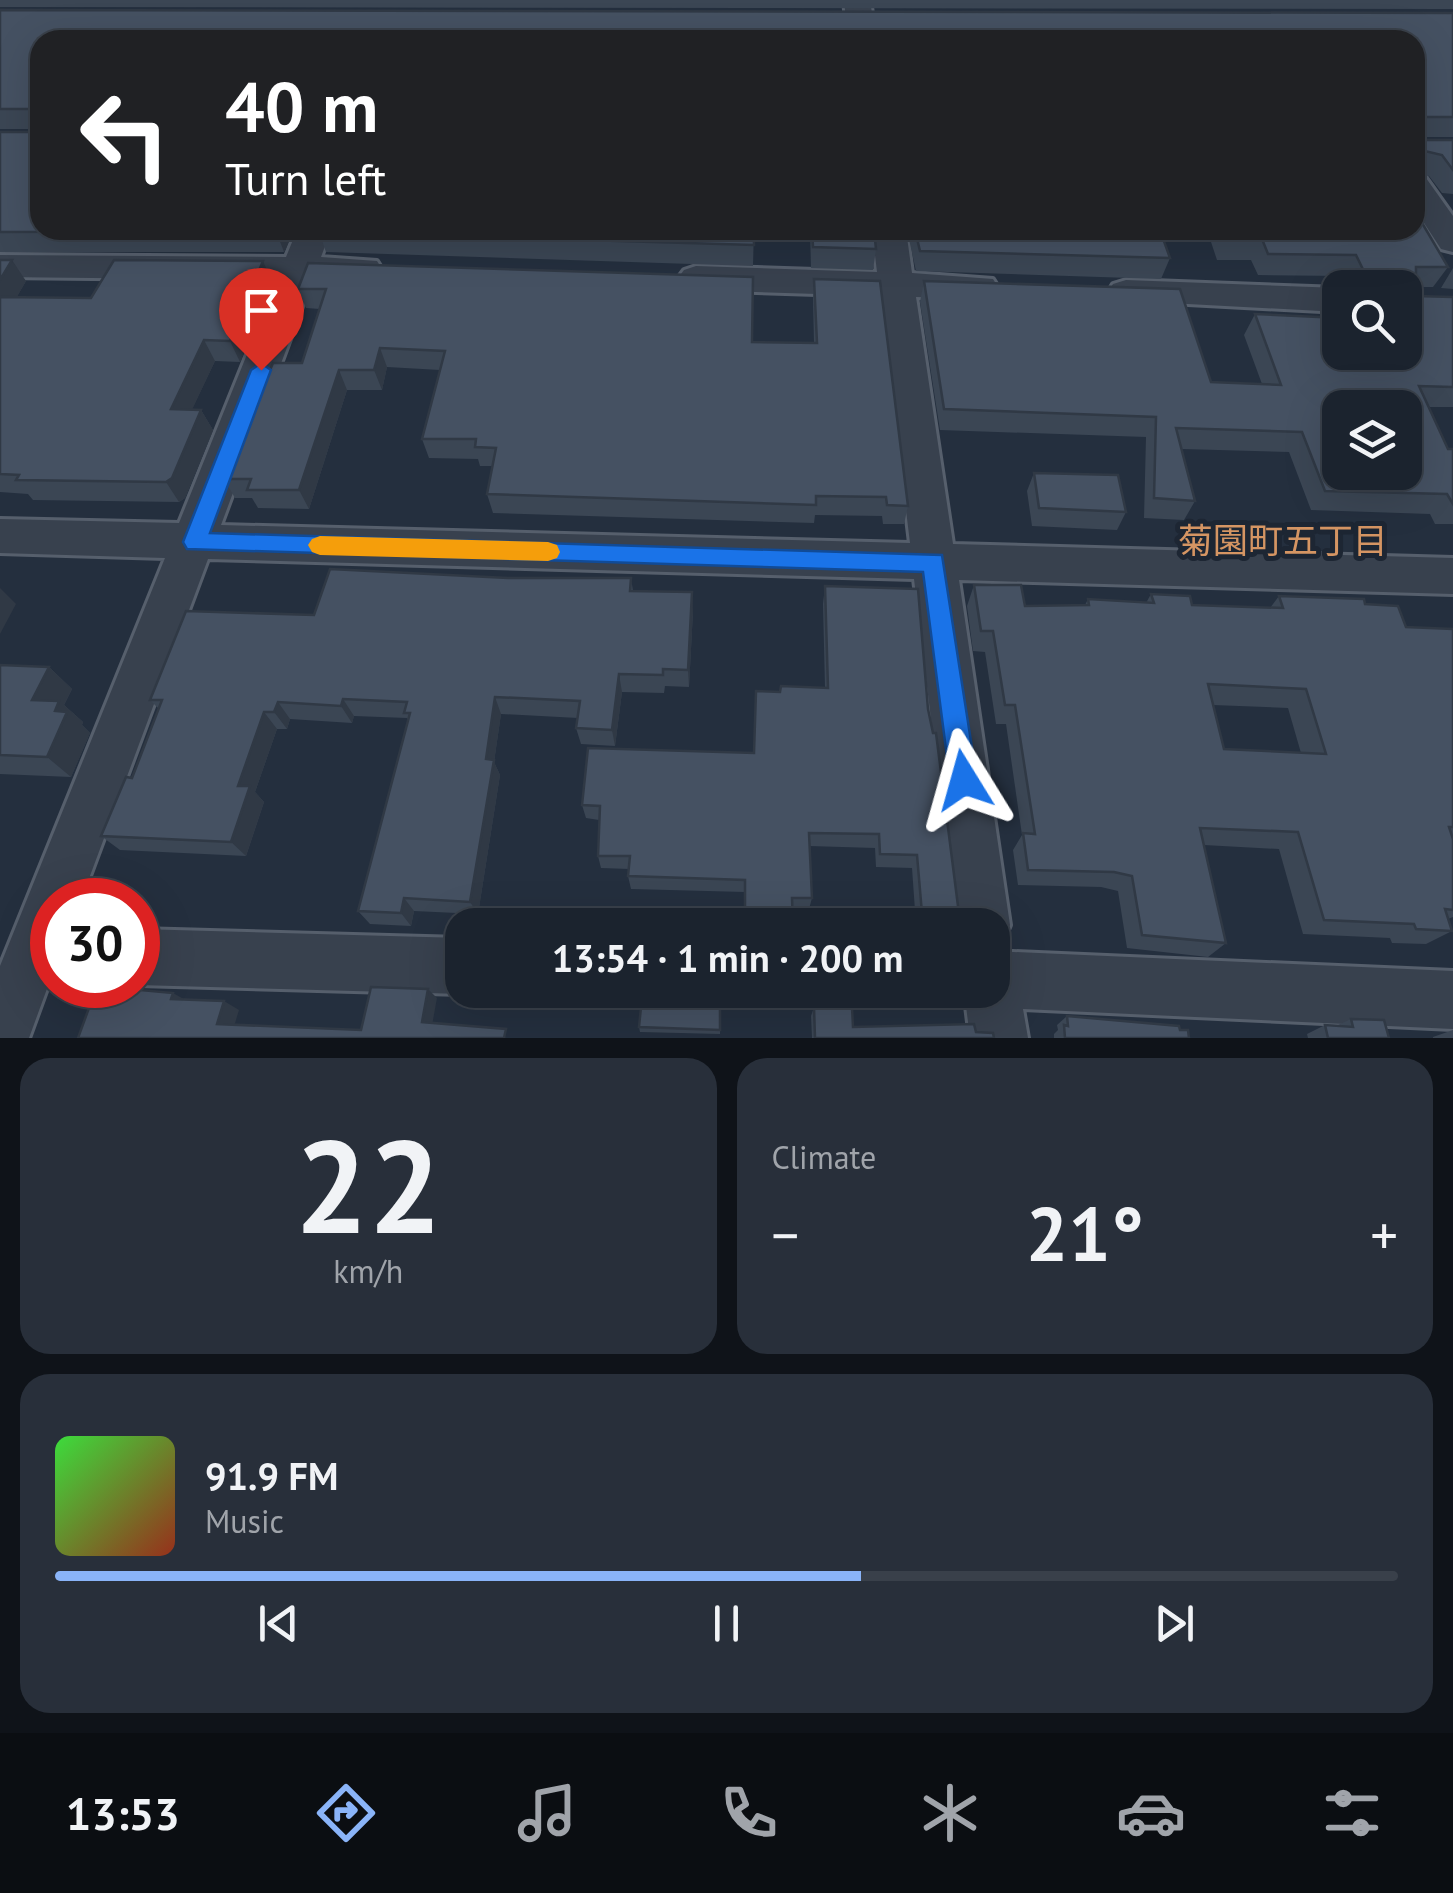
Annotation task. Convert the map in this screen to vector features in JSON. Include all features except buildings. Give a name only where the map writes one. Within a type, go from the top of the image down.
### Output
[{"type":"street","points":[[1425,200],[1453,241]]},
{"type":"street","points":[[890,240],[981,908]]},
{"type":"street","points":[[60,878],[307,249]]},
{"type":"street","points":[[0,266],[307,249],[399,270]]},
{"type":"street","points":[[657,277],[1010,288]]},
{"type":"street","points":[[1088,291],[1322,299]]},
{"type":"street","points":[[0,536],[1453,576]]},
{"type":"street","points":[[0,1038],[30,956]]},
{"type":"street","points":[[160,959],[445,966]]},
{"type":"street","points":[[1010,981],[1453,1000]]},
{"type":"street","points":[[995,1008],[999,1038]]},
{"type":"slow traffic","points":[[320,545],[548,552]]},
{"type":"district","name":"菊園町五丁目","points":[[1283,541]]},
{"type":"route","points":[[261,370],[195,542],[934,562],[964,780]]}]
